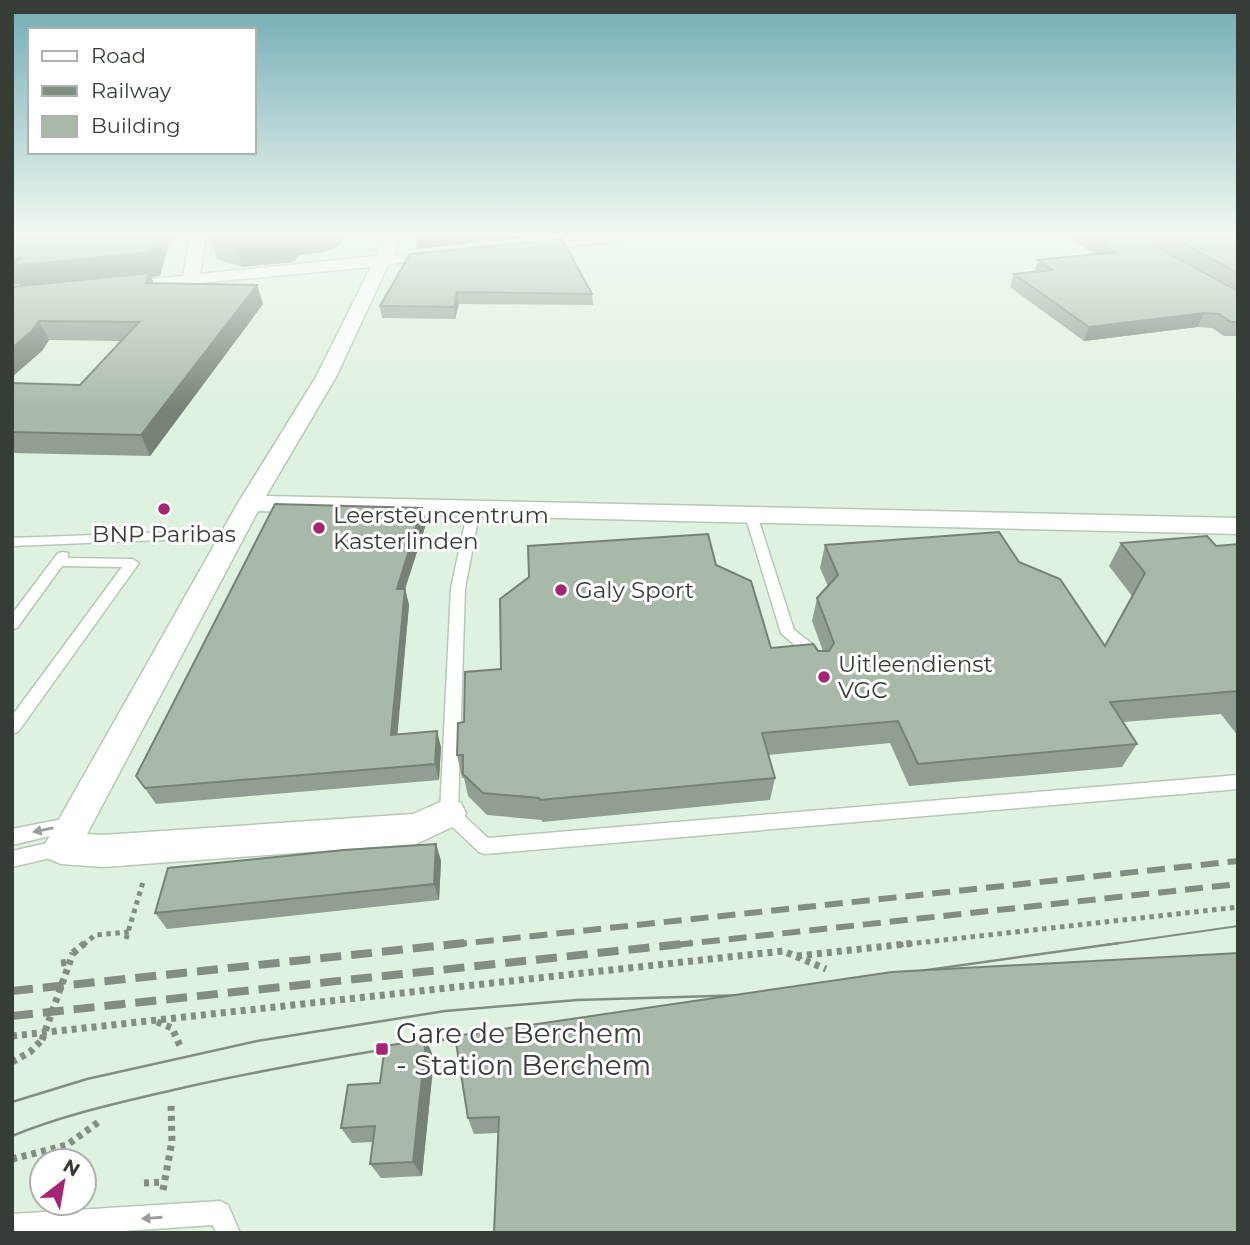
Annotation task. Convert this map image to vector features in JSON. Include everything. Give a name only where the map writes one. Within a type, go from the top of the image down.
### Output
[{"type":"street","points":[[367,293],[326,377],[232,534],[68,836],[103,851],[416,829],[449,813]]},
{"type":"street","points":[[250,503],[1238,526]]},
{"type":"lane","points":[[474,509],[458,588],[449,813],[485,846],[1238,782]]},
{"type":"lane","points":[[751,515],[788,633],[810,650],[818,667]]},
{"type":"lane","points":[[12,542],[232,534]]},
{"type":"lane","points":[[12,625],[74,541]]},
{"type":"lane","points":[[12,728],[132,563],[59,562]]},
{"type":"lane","points":[[12,837],[68,836]]},
{"type":"lane","points":[[12,859],[68,836]]},
{"type":"lane","points":[[12,1226],[220,1213],[228,1233]]},
{"type":"path","points":[[12,1062],[30,1052],[43,1037],[73,953],[95,935],[128,935],[145,882],[134,883]]},
{"type":"path","points":[[795,956],[1238,907]]},
{"type":"path","points":[[12,1036],[783,951],[826,969]]},
{"type":"path","points":[[61,963],[70,962]]},
{"type":"path","points":[[156,1022],[172,1028],[180,1046]]},
{"type":"path","points":[[43,1037],[58,1032]]},
{"type":"path","points":[[162,1194],[172,1141],[171,1104]]},
{"type":"path","points":[[12,1159],[67,1145],[100,1121]]},
{"type":"path","points":[[144,1183],[164,1182]]},
{"type":"building","points":[[12,293],[251,293],[141,435],[12,432],[12,383],[80,385],[139,322],[39,321],[32,331],[12,348]]},
{"type":"building","points":[[387,293],[457,293],[454,307],[380,306]]},
{"type":"building","points":[[1041,293],[1238,293],[1238,322],[1231,322],[1219,314],[1204,313],[1089,327]]},
{"type":"building","points":[[275,504],[422,508],[397,589],[405,589],[391,735],[437,731],[435,764],[145,788],[136,776]]},
{"type":"building","points":[[999,532],[1019,562],[1060,579],[1105,646],[1145,573],[1121,543],[1207,536],[1216,546],[1238,544],[1238,691],[1110,702],[1137,744],[918,764],[898,721],[762,733],[775,778],[540,800],[483,793],[463,774],[463,755],[457,755],[458,723],[464,722],[465,672],[501,669],[500,599],[529,577],[528,546],[708,534],[716,565],[751,581],[771,648],[813,644],[818,651],[829,651],[834,643],[817,598],[838,575],[825,545]]},
{"type":"building","points":[[436,844],[434,884],[155,913],[168,868],[344,850]]},
{"type":"building","points":[[1238,953],[1238,1233],[494,1233],[499,1117],[468,1118],[455,1036],[892,972]]},
{"type":"building","points":[[426,1040],[413,1162],[370,1164],[375,1126],[341,1128],[348,1085],[380,1083],[385,1046]]},
{"type":"tram line","points":[[1106,945],[1238,926]]},
{"type":"tram line","points":[[899,974],[1119,943]]},
{"type":"tram line","points":[[12,1102],[87,1079],[257,1041],[445,1011],[577,1000],[748,995]]},
{"type":"tram line","points":[[12,1136],[76,1114],[186,1087],[257,1072],[473,1035]]},
{"type":"railway","points":[[449,945],[1238,861]]},
{"type":"railway","points":[[675,945],[1238,884]]},
{"type":"railway","points":[[12,991],[465,943]]},
{"type":"railway","points":[[12,1016],[691,943]]},
{"type":"place","name":"BNP Paribas","points":[[164,509]]},
{"type":"place","name":"Leersteuncentrum Kasterlinden","points":[[319,528]]},
{"type":"place","name":"Galy Sport","points":[[561,590]]},
{"type":"place","name":"Uitleendienst VGC","points":[[824,677]]},
{"type":"place","name":"Gare de Berchem - Station Berchem","points":[[382,1049]]}]
